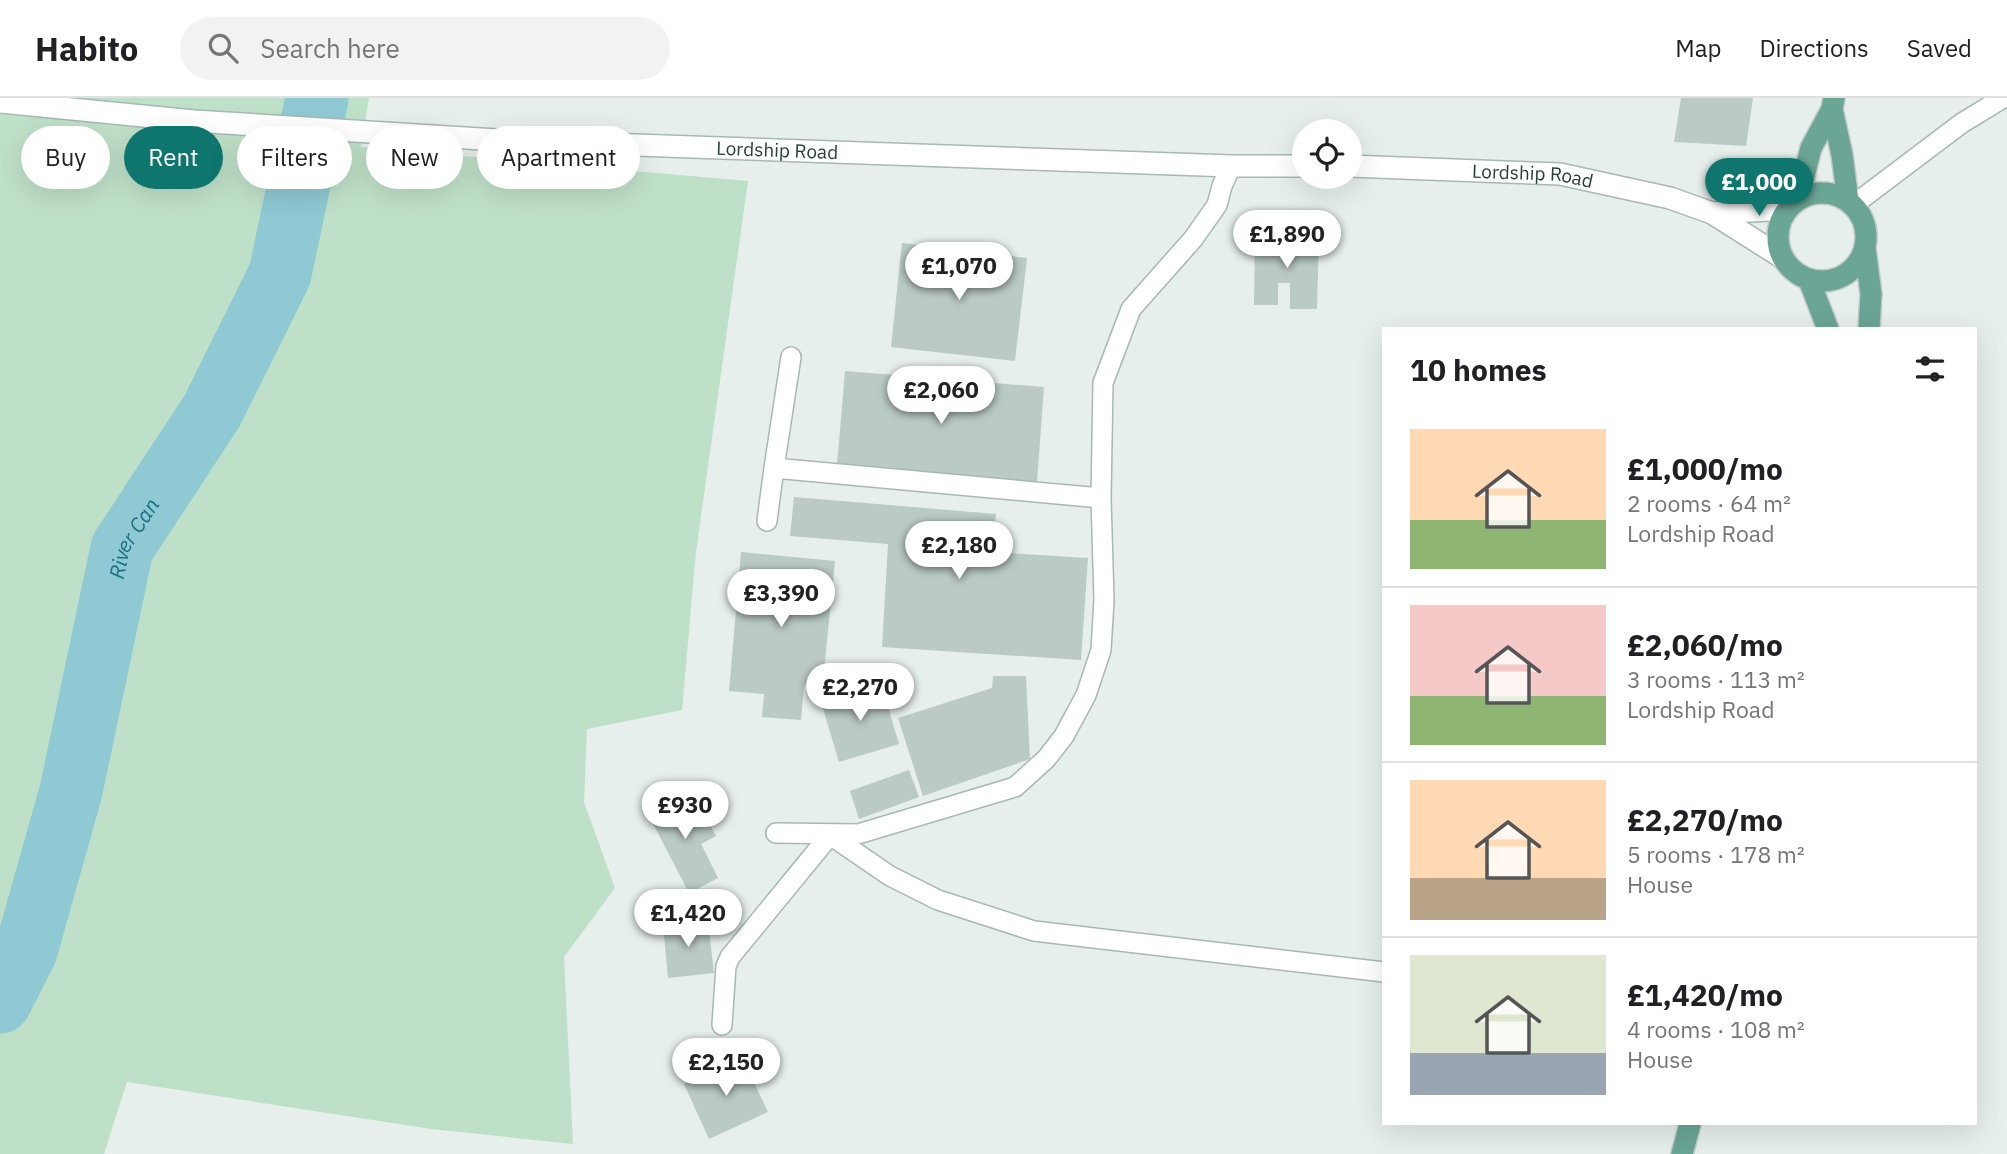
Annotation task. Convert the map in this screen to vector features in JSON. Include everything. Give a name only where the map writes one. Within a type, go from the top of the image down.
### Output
[{"type":"main road","points":[[1833,103],[1850,203]]},
{"type":"main road","points":[[1833,103],[1811,148],[1793,204],[1780,222],[1778,237],[1783,258],[1793,271],[1809,280],[1824,282],[1844,275],[1860,261],[1865,248]]},
{"type":"main road","points":[[1793,204],[1811,194],[1837,195],[1850,203],[1861,217],[1866,231],[1865,248],[1871,294],[1869,327]]},
{"type":"main road","points":[[1809,280],[1827,327]]},
{"type":"main road","points":[[1682,1154],[1690,1125]]},
{"type":"street","name":"Lordship Road","points":[[0,102],[194,121],[524,141],[1292,166]]},
{"type":"street","name":"Lordship Road","points":[[1362,166],[1560,174],[1670,198],[1712,214],[1783,258]]},
{"type":"street","name":"Lordship Road","points":[[1712,214],[1793,204]]},
{"type":"lane","points":[[1850,203],[1962,123],[2003,98]]},
{"type":"lane","points":[[776,833],[858,834],[1015,787],[1046,759],[1064,736],[1086,695],[1101,650],[1104,600],[1101,498],[1103,383],[1130,309],[1193,239],[1217,205],[1231,166]]},
{"type":"lane","points":[[767,521],[791,357]]},
{"type":"lane","points":[[774,468],[1101,498]]},
{"type":"lane","points":[[830,835],[890,876],[937,900],[1034,931],[1382,972]]},
{"type":"lane","points":[[722,1025],[726,966],[730,957],[830,835]]},
{"type":"green space","points":[[0,98],[369,98],[361,147],[366,147],[366,189],[463,189],[463,156],[477,157],[477,189],[640,189],[640,172],[748,181],[696,552],[682,710],[587,729],[584,802],[615,888],[564,957],[573,1144],[431,1129],[127,1082],[104,1154],[0,1154]]},
{"type":"building","points":[[1681,98],[1753,98],[1746,146],[1674,142]]},
{"type":"building","points":[[1255,236],[1319,237],[1317,309],[1290,309],[1290,283],[1278,283],[1278,305],[1254,305]]},
{"type":"building","points":[[902,243],[1027,258],[1015,361],[891,347]]},
{"type":"building","points":[[845,371],[1044,387],[1037,482],[837,465]]},
{"type":"building","points":[[794,497],[996,514],[992,552],[1088,558],[1081,660],[882,647],[888,544],[790,536]]},
{"type":"building","points":[[741,552],[835,561],[824,671],[804,686],[801,720],[762,717],[764,694],[729,691]]},
{"type":"building","points":[[993,676],[1026,676],[1030,759],[923,796],[898,718],[992,688]]},
{"type":"building","points":[[881,683],[899,744],[839,762],[821,702]]},
{"type":"building","points":[[909,770],[919,797],[859,819],[850,791]]},
{"type":"building","points":[[677,793],[689,816],[702,809],[716,836],[701,844],[718,878],[689,893],[646,810]]},
{"type":"building","points":[[708,921],[714,973],[668,978],[663,925]]},
{"type":"building","points":[[742,1057],[768,1112],[709,1139],[684,1084]]},
{"type":"waterway","name":"River Can","points":[[0,1002],[26,951],[71,791],[122,548],[212,411],[280,274],[317,98]]}]
